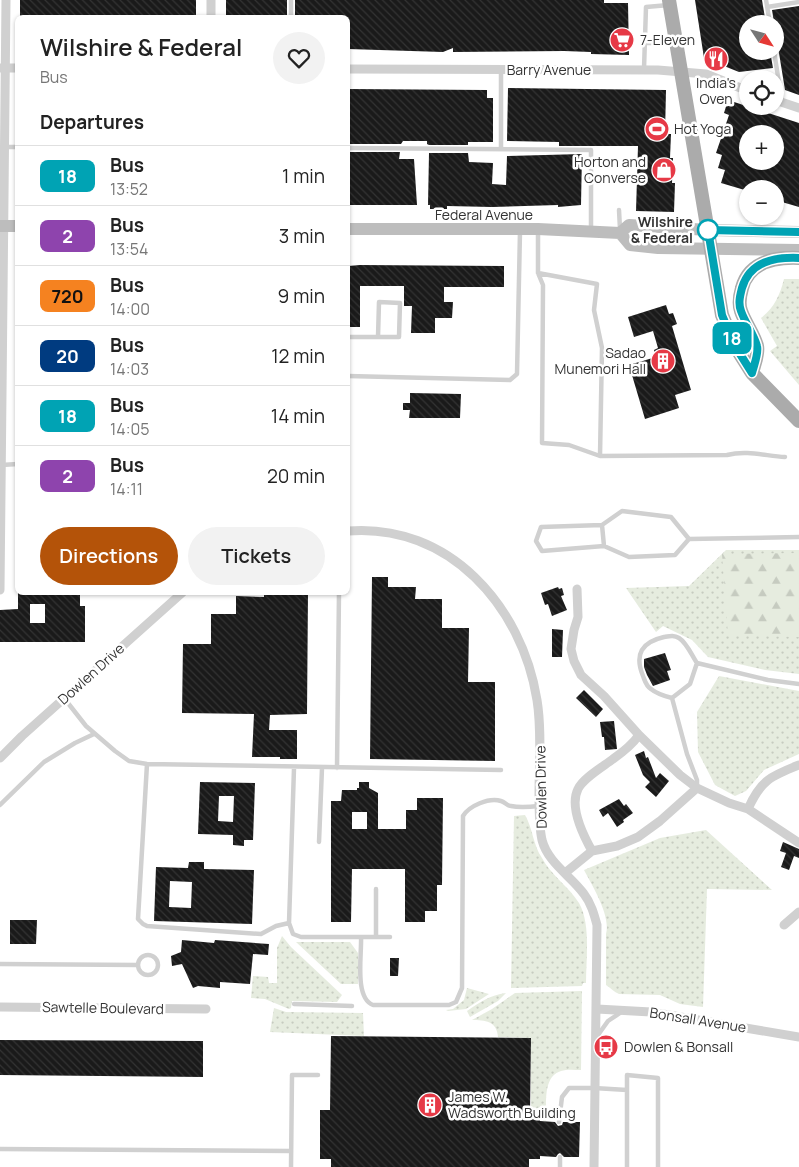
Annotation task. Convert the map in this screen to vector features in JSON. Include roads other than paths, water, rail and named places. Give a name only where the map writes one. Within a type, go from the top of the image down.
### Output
[{"type":"main road","points":[[670,3],[722,315],[735,346],[752,373],[799,421]]},
{"type":"main road","points":[[752,373],[758,347],[740,308],[739,298],[743,283],[748,275],[758,266],[769,260],[799,258]]},
{"type":"street","points":[[0,590],[1,371],[7,226],[3,147],[3,68],[6,0]]},
{"type":"street","points":[[211,0],[211,15]]},
{"type":"street","name":"Barry Avenue","points":[[350,69],[644,70],[706,74],[739,87]]},
{"type":"street","points":[[784,103],[799,108]]},
{"type":"street","name":"Federal Avenue","points":[[350,229],[538,229],[620,233],[628,225],[708,230],[799,232]]},
{"type":"street","points":[[620,233],[630,245],[658,248],[799,250]]},
{"type":"street","name":"Dowlen Drive","points":[[350,531],[373,531],[394,534],[436,547],[476,577],[507,617],[521,645],[532,675],[538,701],[540,722],[539,806],[543,842],[548,853],[584,893],[592,907],[597,925],[594,1167]]},
{"type":"street","points":[[577,589],[578,617],[571,649],[574,661],[581,675],[604,696],[639,735],[680,775],[697,788],[729,803],[748,809],[799,843]]},
{"type":"street","name":"Dowlen Drive","points":[[0,758],[180,595]]},
{"type":"street","points":[[592,851],[579,825],[575,801],[578,788],[585,780],[630,746],[639,735]]},
{"type":"street","points":[[748,809],[762,785],[773,775],[799,765]]},
{"type":"street","points":[[565,873],[592,851],[617,846],[638,837],[660,821],[697,788]]},
{"type":"street","points":[[784,925],[799,912]]},
{"type":"street","name":"Sawtelle Boulevard","points":[[0,1007],[206,1009]]},
{"type":"street","name":"Bonsall Avenue","points":[[597,1009],[651,1012],[799,1037]]},
{"type":"lane","points":[[291,0],[291,15]]},
{"type":"lane","points":[[766,0],[768,15]]},
{"type":"lane","points":[[767,7],[799,2]]},
{"type":"lane","points":[[644,70],[646,7],[670,3]]},
{"type":"lane","points":[[645,43],[660,43],[676,39]]},
{"type":"lane","points":[[501,70],[501,149]]},
{"type":"lane","points":[[576,150],[577,142]]},
{"type":"lane","points":[[350,148],[591,150],[591,232]]},
{"type":"lane","points":[[619,210],[620,233]]},
{"type":"lane","points":[[350,376],[510,380],[517,374],[520,229]]},
{"type":"lane","points":[[538,229],[538,273],[543,285],[542,443],[569,445],[600,456],[759,453],[785,457]]},
{"type":"lane","points":[[538,273],[597,284],[594,310],[602,348],[600,456]]},
{"type":"lane","points":[[350,337],[378,337],[399,337],[400,303],[379,302],[378,337]]},
{"type":"lane","points":[[1,465],[15,464]]},
{"type":"lane","points":[[689,539],[671,517],[622,511],[602,525],[541,527],[536,541],[542,551],[604,546],[629,557],[675,556],[689,539],[799,536]]},
{"type":"lane","points":[[602,525],[604,546]]},
{"type":"lane","points":[[336,768],[340,595]]},
{"type":"lane","points":[[672,698],[650,689],[641,671],[639,660],[642,649],[647,644],[672,636],[679,638],[685,644],[697,663],[768,680],[799,684]]},
{"type":"lane","points":[[672,698],[690,684],[697,663]]},
{"type":"lane","points":[[64,698],[94,734],[129,761],[147,764],[294,768],[501,770]]},
{"type":"lane","points":[[672,698],[687,754],[697,780],[697,788]]},
{"type":"lane","points":[[0,805],[44,762],[94,734]]},
{"type":"lane","points":[[147,764],[138,919],[147,926],[261,934],[276,926],[289,923]]},
{"type":"lane","points":[[294,768],[289,923],[293,934],[301,937],[390,937]]},
{"type":"lane","points":[[320,842],[322,768]]},
{"type":"lane","points":[[361,937],[361,983],[363,995],[368,1003],[373,1005],[449,1006],[456,1002],[462,988],[463,816],[466,811],[486,801],[503,801],[510,806],[539,806]]},
{"type":"lane","points":[[376,889],[376,937]]},
{"type":"lane","points":[[146,955],[153,956],[158,964],[155,973],[149,975],[142,974],[138,965],[140,958],[146,955]]},
{"type":"lane","points":[[0,964],[138,965]]},
{"type":"lane","points":[[294,1004],[352,1006]]},
{"type":"lane","points":[[597,1039],[608,1021],[624,1011]]},
{"type":"lane","points":[[291,1167],[292,1075],[318,1075]]},
{"type":"lane","points":[[627,1167],[627,1075],[658,1078],[658,1167]]},
{"type":"lane","points":[[559,1122],[562,1097],[569,1088],[626,1090]]},
{"type":"lane","points":[[0,1149],[291,1151]]},
{"type":"lane","points":[[560,1157],[560,1167]]},
{"type":"place","name":"7-Eleven","points":[[622,40]]},
{"type":"place","name":"India's Oven","points":[[716,59]]},
{"type":"place","name":"Hot Yoga","points":[[657,129]]},
{"type":"place","name":"Horton and Converse","points":[[664,170]]},
{"type":"place","name":"Wilshire & Federal","points":[[708,230]]},
{"type":"place","name":"Sadao Munemori Hall","points":[[663,361]]},
{"type":"place","name":"Dowlen & Bonsall","points":[[606,1047]]},
{"type":"place","name":"James W. Wadsworth Building","points":[[430,1105]]}]
